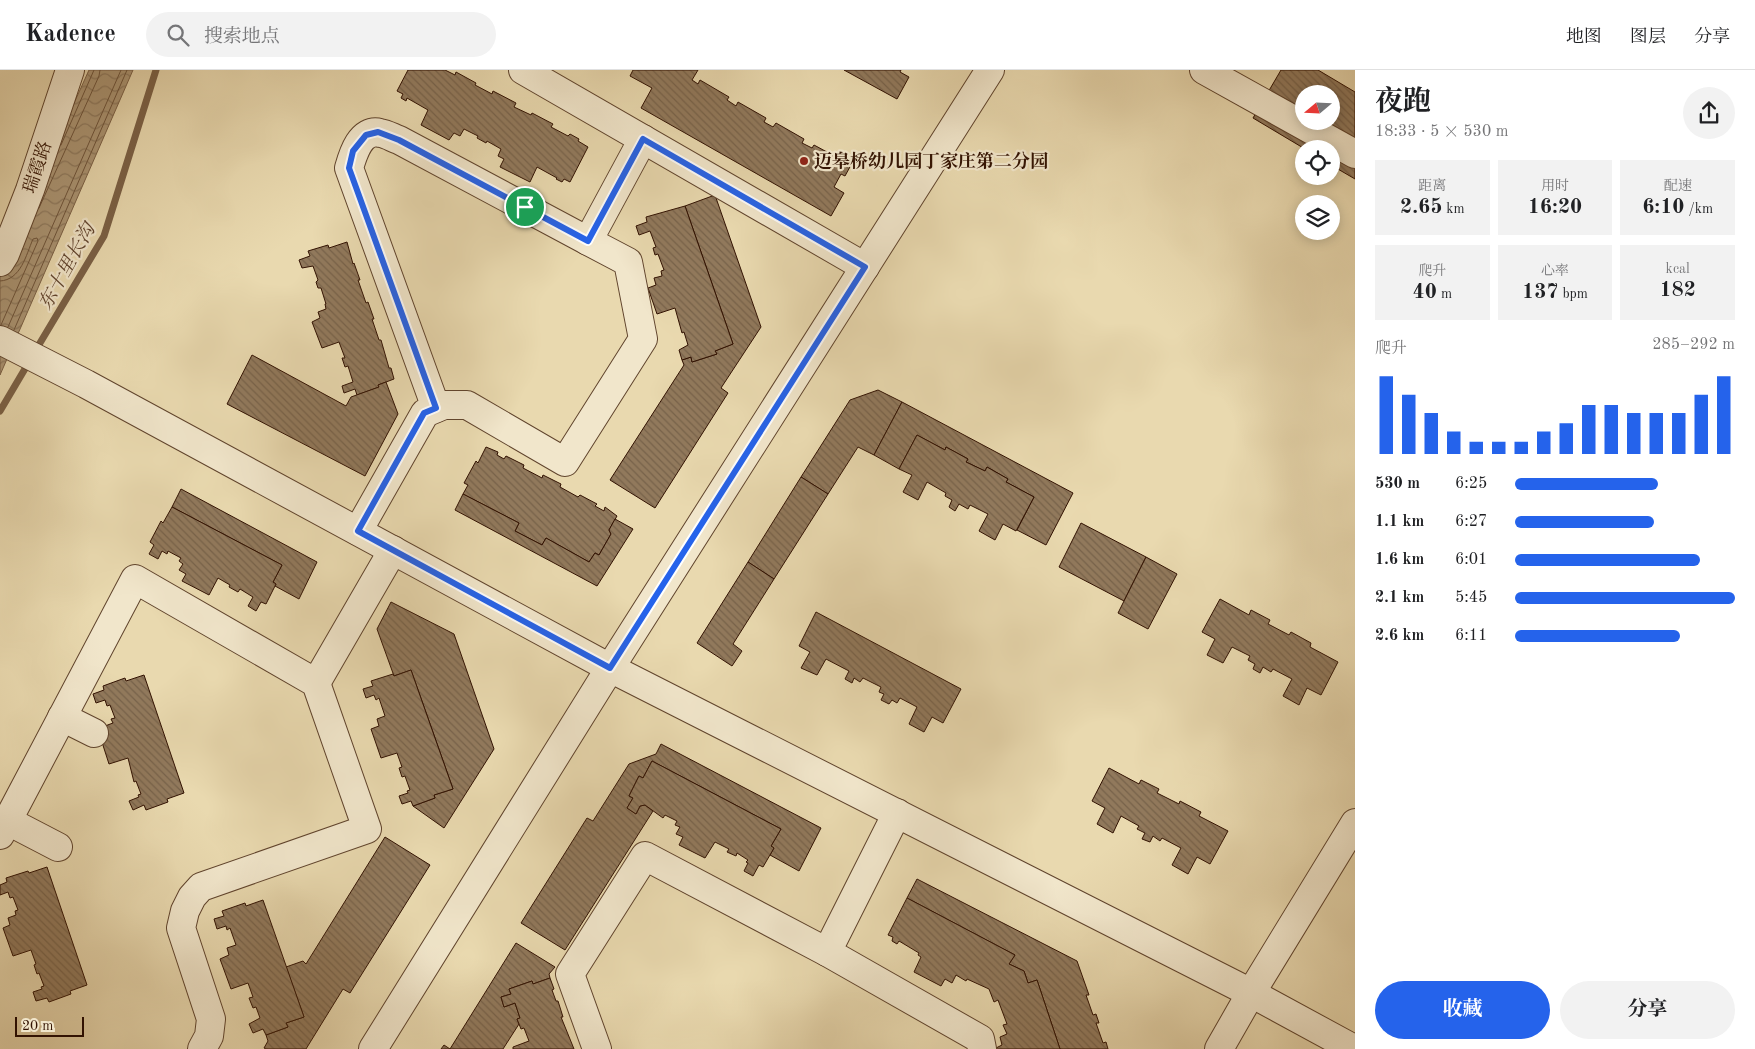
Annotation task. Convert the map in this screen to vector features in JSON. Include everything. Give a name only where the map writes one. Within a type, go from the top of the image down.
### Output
[{"type":"street","name":"瑞霞路","points":[[0,262],[5,254],[30,190],[70,70]]},
{"type":"street","points":[[523,70],[865,267]]},
{"type":"street","points":[[373,1049],[610,668],[990,70]]},
{"type":"street","points":[[1204,70],[1355,154]]},
{"type":"street","points":[[358,531],[424,413],[444,405],[467,405],[565,462],[642,339],[628,262],[399,140],[378,132],[366,135],[353,151],[349,168],[436,408]]},
{"type":"street","points":[[588,241],[643,139]]},
{"type":"street","points":[[2,341],[86,384],[610,668],[1251,993],[1354,1049]]},
{"type":"street","points":[[316,683],[393,550]]},
{"type":"street","points":[[58,847],[4,828],[135,579],[316,683],[367,829],[202,887],[192,898],[185,911],[181,928],[211,1019],[206,1048]]},
{"type":"street","points":[[62,717],[94,732]]},
{"type":"street","points":[[827,952],[897,813]]},
{"type":"street","points":[[1219,1049],[1355,823]]},
{"type":"street","points":[[597,1049],[570,974],[645,856],[827,952],[980,1038],[982,1049]]},
{"type":"water","points":[[89,70],[133,70],[0,375],[0,267]]},
{"type":"building","points":[[408,70],[445,70],[455,75],[456,72],[492,94],[493,91],[516,103],[514,107],[531,115],[532,113],[553,124],[551,127],[568,136],[570,134],[579,139],[578,141],[588,147],[570,182],[564,179],[562,182],[537,167],[530,182],[500,167],[504,159],[498,156],[501,149],[477,138],[478,136],[464,129],[460,136],[454,133],[449,140],[421,125],[428,110],[407,98],[406,101],[401,98],[403,94],[397,91]]},
{"type":"building","points":[[633,70],[698,70],[692,80],[698,84],[700,80],[729,97],[727,100],[736,106],[738,102],[766,118],[764,122],[773,127],[776,123],[804,139],[802,143],[812,148],[814,145],[851,165],[845,176],[841,174],[834,187],[844,193],[831,216],[641,108],[652,88],[630,76]]},
{"type":"building","points":[[844,70],[901,70],[900,72],[909,77],[897,99]]},
{"type":"building","points":[[1281,70],[1318,70],[1355,92],[1355,179],[1340,170],[1340,140],[1295,140],[1295,143],[1253,118]]},
{"type":"building","points":[[715,195],[761,327],[721,388],[728,393],[655,508],[610,480],[684,365],[682,360],[691,357],[692,362],[717,354],[715,351],[733,344],[685,206]]},
{"type":"building","points":[[685,206],[733,344],[715,351],[717,354],[692,362],[691,357],[682,360],[679,350],[688,345],[684,332],[682,333],[675,308],[657,314],[648,288],[656,285],[654,278],[662,276],[661,271],[664,270],[658,254],[655,255],[653,248],[656,247],[650,231],[639,235],[636,226],[647,222],[646,217]]},
{"type":"building","points":[[347,242],[360,280],[358,280],[366,303],[368,302],[379,340],[381,340],[394,379],[357,395],[355,389],[344,393],[342,386],[353,382],[348,366],[345,367],[342,358],[345,358],[339,342],[322,348],[312,322],[320,318],[318,312],[326,309],[326,304],[321,288],[318,288],[316,282],[318,280],[313,266],[302,268],[299,260],[310,256],[308,251],[328,245],[329,248]]},
{"type":"building","points":[[252,355],[346,406],[351,397],[379,387],[378,385],[386,382],[398,414],[365,476],[227,404]]},
{"type":"building","points":[[878,390],[902,402],[874,455],[858,447],[828,494],[801,477],[850,400]]},
{"type":"building","points":[[902,402],[1073,493],[1046,545],[1017,530],[1034,497],[1006,482],[1008,479],[987,467],[985,471],[966,462],[968,459],[946,447],[945,450],[917,435],[899,469],[874,455]]},
{"type":"building","points":[[917,435],[945,450],[946,447],[968,459],[966,462],[985,471],[987,467],[1008,479],[1006,482],[1034,497],[1016,531],[1003,524],[995,540],[979,531],[988,514],[970,505],[968,509],[959,504],[955,511],[949,507],[952,500],[945,496],[946,493],[927,482],[918,500],[903,492],[912,475],[899,469]]},
{"type":"building","points":[[486,447],[498,452],[497,455],[504,459],[506,456],[524,465],[523,468],[542,478],[543,475],[561,484],[560,487],[578,497],[580,495],[597,504],[595,506],[604,511],[605,507],[617,516],[609,530],[611,534],[599,555],[595,553],[589,562],[546,538],[542,545],[515,531],[519,523],[463,494],[468,485],[464,483],[476,461],[478,463]]},
{"type":"building","points":[[801,477],[828,494],[774,579],[748,562]]},
{"type":"building","points":[[181,489],[317,562],[299,599],[275,586],[276,584],[273,582],[282,565],[172,507]]},
{"type":"building","points":[[463,494],[519,523],[515,531],[542,545],[546,538],[589,562],[595,553],[599,555],[611,534],[609,530],[615,519],[633,529],[597,586],[455,510]]},
{"type":"building","points":[[172,507],[282,565],[273,582],[276,584],[266,604],[261,602],[256,611],[248,606],[253,597],[240,589],[238,592],[218,578],[209,595],[182,581],[186,574],[179,570],[183,564],[179,561],[181,558],[168,551],[167,554],[162,551],[158,559],[149,554],[154,545],[150,542],[161,521],[163,523]]},
{"type":"building","points":[[1081,523],[1146,557],[1124,601],[1059,567]]},
{"type":"building","points":[[1146,557],[1177,574],[1148,629],[1118,613]]},
{"type":"building","points":[[748,562],[774,579],[733,644],[742,651],[732,666],[697,643]]},
{"type":"building","points":[[1220,599],[1249,615],[1251,610],[1270,620],[1268,624],[1289,635],[1291,632],[1311,643],[1310,647],[1338,662],[1321,695],[1307,688],[1299,705],[1283,696],[1292,679],[1273,669],[1271,672],[1263,667],[1260,673],[1253,669],[1255,664],[1248,660],[1250,656],[1232,647],[1223,663],[1207,655],[1215,639],[1202,632]]},
{"type":"building","points":[[391,602],[454,634],[494,749],[444,828],[413,806],[435,798],[434,795],[453,789],[411,670],[394,676],[377,629]]},
{"type":"building","points":[[816,612],[961,689],[943,723],[932,717],[924,732],[909,724],[917,707],[900,698],[897,703],[892,700],[889,704],[881,700],[884,694],[879,692],[881,687],[863,678],[860,682],[854,678],[852,683],[845,679],[849,671],[826,659],[817,675],[801,668],[810,652],[799,646]]},
{"type":"building","points":[[411,670],[453,789],[434,795],[435,798],[413,806],[411,801],[402,804],[399,796],[408,793],[407,791],[410,790],[405,776],[402,777],[399,768],[402,767],[397,753],[381,758],[371,729],[379,726],[377,719],[385,716],[379,698],[376,700],[374,695],[366,698],[363,689],[373,686],[371,681]]},
{"type":"building","points":[[144,675],[184,793],[167,799],[168,802],[146,810],[144,805],[133,810],[129,801],[139,797],[138,795],[141,794],[136,781],[134,782],[128,758],[109,764],[100,736],[105,726],[113,723],[111,719],[115,718],[110,705],[107,706],[105,700],[96,703],[93,694],[104,690],[103,686],[125,678],[126,681]]},
{"type":"building","points":[[661,744],[821,828],[799,871],[770,855],[774,848],[771,846],[781,829],[652,761],[643,778],[639,776],[629,796],[633,798],[627,808],[636,814],[640,806],[645,805],[653,811],[565,950],[521,923],[587,818],[593,821],[629,764],[656,754]]},
{"type":"building","points":[[652,761],[781,829],[771,846],[774,848],[763,867],[759,865],[753,876],[744,871],[748,860],[737,853],[736,856],[727,852],[729,849],[715,842],[705,858],[679,845],[683,837],[676,834],[680,827],[675,825],[677,821],[665,815],[663,818],[645,805],[640,806],[636,814],[627,808],[633,798],[629,796],[639,776],[643,778]]},
{"type":"building","points":[[1109,768],[1139,784],[1141,780],[1159,789],[1157,793],[1179,804],[1180,801],[1201,812],[1199,816],[1228,831],[1210,864],[1197,857],[1188,874],[1172,865],[1181,848],[1162,838],[1160,841],[1153,836],[1150,842],[1142,839],[1145,833],[1137,829],[1139,826],[1121,816],[1113,833],[1097,824],[1105,808],[1092,801]]},
{"type":"building","points":[[385,837],[430,865],[350,993],[343,989],[306,1049],[264,1048],[268,1041],[266,1035],[288,1027],[286,1023],[304,1017],[286,967],[303,961],[306,964]]},
{"type":"building","points":[[47,867],[87,985],[70,991],[71,994],[49,1002],[47,998],[36,1001],[33,992],[42,989],[41,987],[44,986],[39,973],[37,974],[31,950],[13,956],[3,928],[10,925],[8,918],[16,915],[15,911],[18,910],[13,897],[10,898],[8,892],[0,895],[0,885],[7,882],[6,878]]},
{"type":"building","points":[[917,879],[1077,961],[1089,995],[1086,995],[1093,1015],[1096,1014],[1099,1023],[1096,1023],[1103,1043],[1106,1042],[1108,1049],[1060,1049],[1037,980],[1028,983],[1024,971],[1009,964],[1015,955],[907,898]]},
{"type":"building","points":[[907,898],[1015,955],[1009,964],[1024,971],[1028,983],[1037,980],[1060,1049],[994,1049],[1002,1045],[1000,1037],[1007,1034],[1003,1025],[1007,1024],[998,1000],[994,1002],[989,989],[967,979],[966,981],[956,975],[952,983],[945,979],[941,986],[914,972],[921,957],[918,955],[919,953],[899,941],[897,944],[892,941],[893,937],[888,935]]},
{"type":"building","points":[[263,900],[304,1017],[286,1023],[288,1027],[266,1035],[263,1029],[253,1033],[249,1024],[260,1018],[256,1007],[253,1008],[249,998],[253,997],[248,983],[231,989],[220,959],[229,955],[227,948],[236,945],[230,928],[227,930],[226,926],[217,929],[214,919],[224,916],[222,911],[245,903],[246,906]]},
{"type":"building","points":[[516,943],[555,967],[549,974],[550,978],[533,984],[532,981],[509,989],[511,994],[501,997],[504,1007],[515,1003],[520,1018],[517,1019],[519,1024],[503,1049],[450,1049]]},
{"type":"building","points":[[550,978],[554,989],[552,990],[563,1017],[561,1017],[574,1049],[513,1049],[513,1047],[529,1041],[524,1028],[521,1029],[517,1019],[520,1018],[515,1003],[504,1007],[501,997],[511,994],[509,989],[532,981],[533,984]]},
{"type":"building","points":[[444,1045],[450,1049],[441,1049]]},
{"type":"waterway","name":"东十里长沟","points":[[34,353],[104,236],[156,70]]},
{"type":"waterway","name":"东十里长沟","points":[[0,411],[29,362]]},
{"type":"place","name":"迈皋桥幼儿园丁家庄第二分园","points":[[804,161]]},
{"type":"route","points":[[378,132],[399,140],[525,207],[588,241],[643,139],[865,267],[610,668],[358,531],[424,413],[436,408],[349,168],[353,151],[366,135],[378,132]]}]
